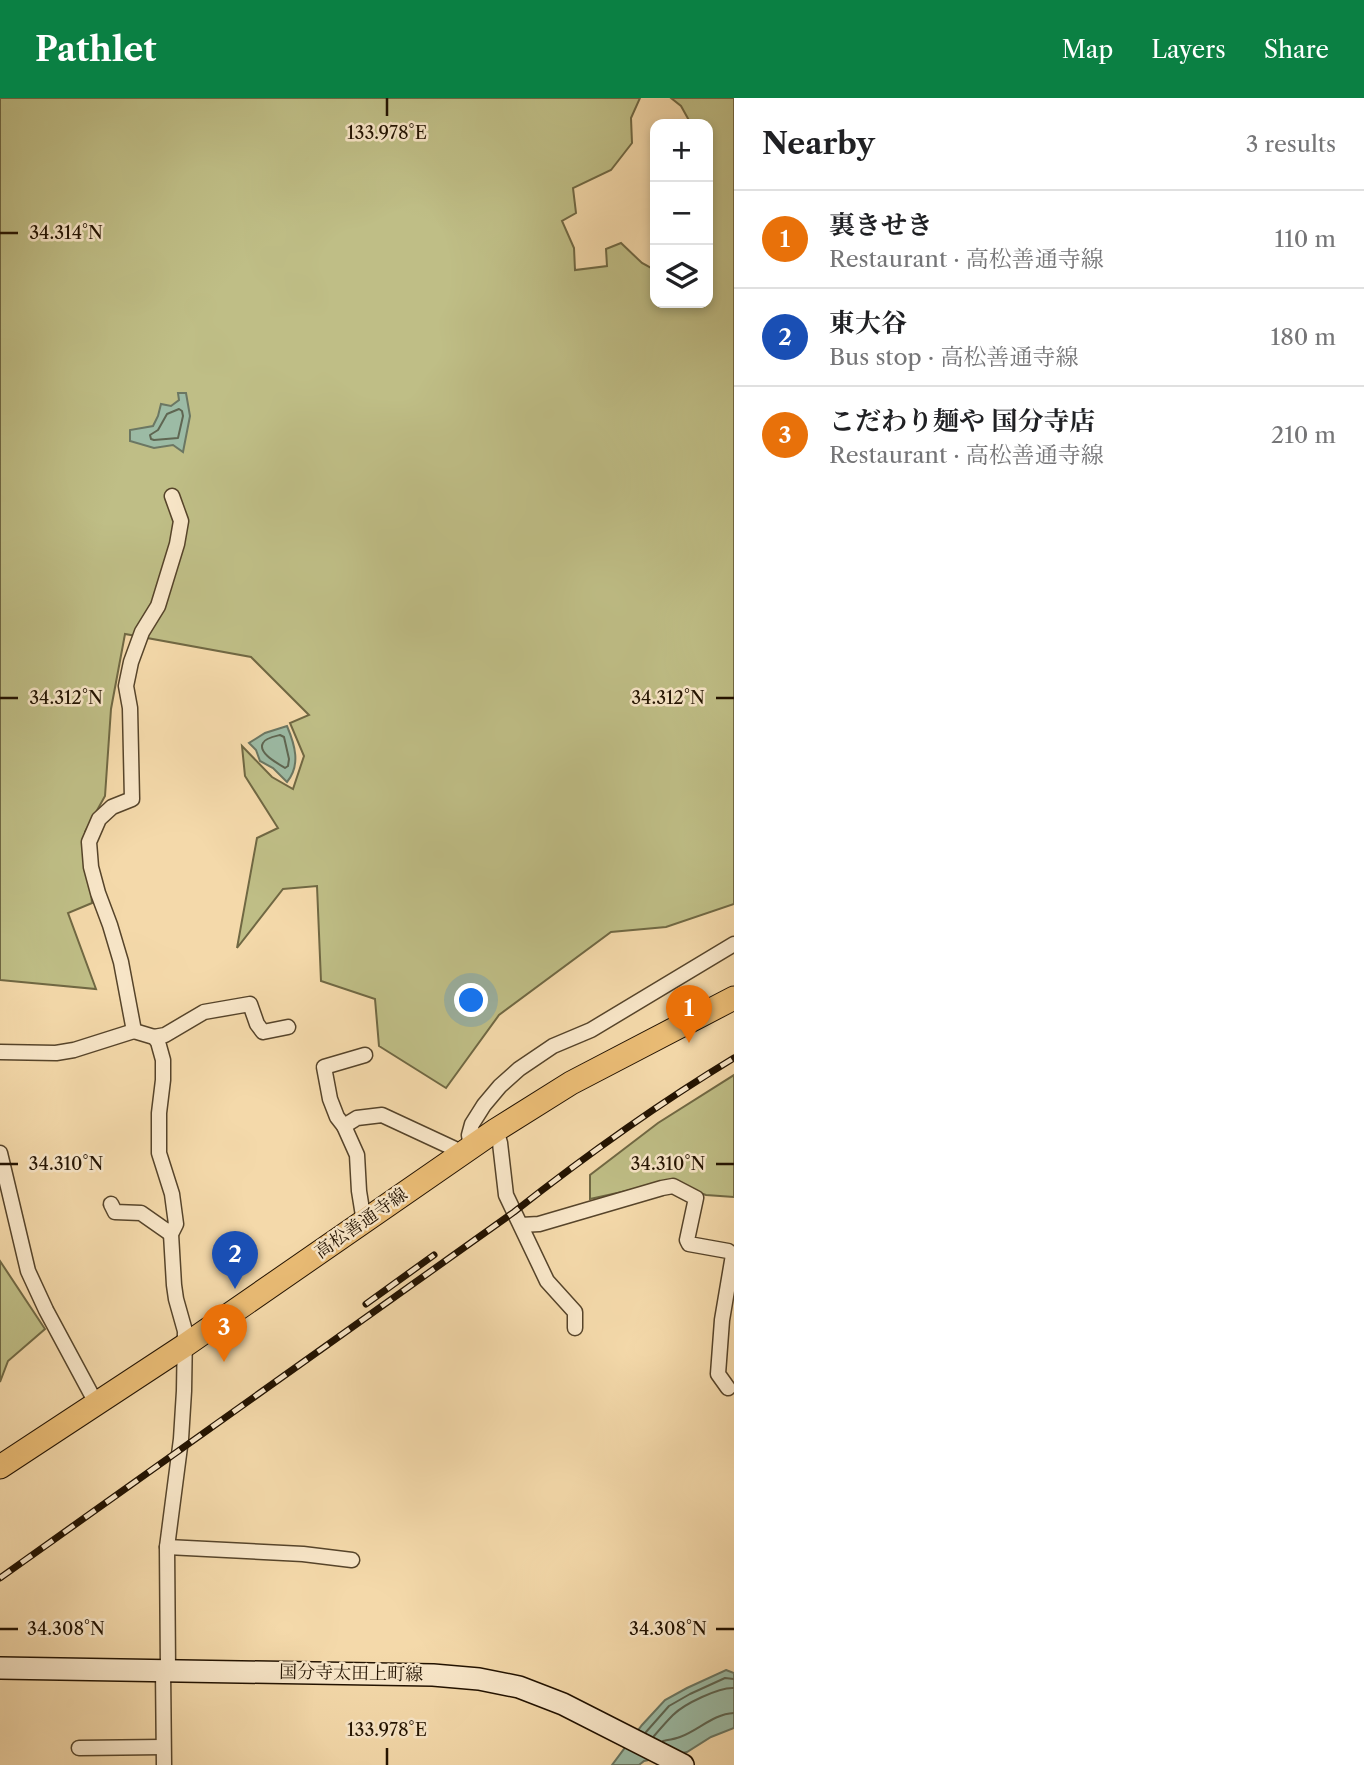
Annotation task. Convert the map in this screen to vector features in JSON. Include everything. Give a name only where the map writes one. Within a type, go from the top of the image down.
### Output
[{"type":"main road","name":"高松善通寺線","points":[[0,1467],[184,1346],[496,1130],[571,1083],[734,998]]},
{"type":"main road","name":"国分寺太田上町線","points":[[0,1668],[433,1675],[479,1679],[519,1687],[563,1704],[683,1765]]},
{"type":"street","points":[[134,1031],[121,962],[91,867],[89,842],[99,819],[112,807],[132,799],[130,708],[126,686],[131,662],[142,632],[158,606],[177,544],[181,521],[172,496]]},
{"type":"street","points":[[344,1126],[357,1118],[382,1115],[453,1148],[466,1151],[472,1125],[484,1105],[519,1069],[553,1046],[591,1030],[734,944]]},
{"type":"street","points":[[0,1052],[56,1053],[134,1031],[155,1037],[164,1035],[204,1012],[250,1004],[263,1032],[288,1027]]},
{"type":"street","points":[[155,1037],[163,1060],[159,1153],[172,1194],[176,1224],[171,1234],[176,1299],[185,1331],[181,1439],[167,1547],[164,1765]]},
{"type":"street","points":[[363,1222],[357,1155],[330,1099],[324,1067],[365,1055]]},
{"type":"street","points":[[496,1130],[506,1195],[547,1281],[575,1312],[575,1328]]},
{"type":"street","points":[[0,1153],[28,1271],[96,1402]]},
{"type":"street","points":[[521,1225],[539,1224],[673,1186],[696,1198],[687,1240],[689,1244],[728,1251],[733,1255],[722,1320],[718,1374],[728,1388]]},
{"type":"street","points":[[111,1204],[115,1212],[141,1213],[171,1234]]},
{"type":"street","points":[[167,1547],[303,1553],[352,1560]]},
{"type":"street","points":[[79,1748],[163,1747]]},
{"type":"shaded area","points":[[0,98],[640,98],[631,118],[632,143],[611,170],[573,188],[576,213],[562,221],[574,248],[575,270],[607,266],[606,249],[621,243],[650,267],[650,308],[713,308],[713,119],[688,119],[681,106],[671,98],[734,98],[734,904],[666,927],[611,932],[499,1015],[446,1088],[379,1046],[375,999],[321,981],[317,886],[283,889],[237,948],[257,838],[278,828],[245,776],[242,746],[272,777],[293,789],[304,756],[290,723],[309,715],[251,657],[125,634],[111,709],[105,796],[85,832],[92,903],[68,913],[96,989],[0,980]]},
{"type":"shaded area","points":[[734,1075],[734,1197],[706,1195],[667,1182],[590,1199],[590,1175],[658,1123]]},
{"type":"shaded area","points":[[0,1261],[45,1329],[8,1361],[0,1382]]},
{"type":"water","points":[[178,393],[186,393],[190,416],[183,452],[173,445],[154,448],[130,441],[130,430],[153,426],[161,404],[171,406],[179,400]]},
{"type":"water","points":[[287,726],[295,762],[287,782],[273,768],[260,761],[256,750],[249,743],[265,733]]},
{"type":"water","points":[[726,1670],[734,1673],[734,1728],[711,1737],[687,1752],[644,1761],[639,1765],[612,1765],[665,1700]]},
{"type":"railway","points":[[0,1578],[622,1132],[734,1058]]},
{"type":"railway","points":[[366,1304],[434,1255]]},
{"type":"place","name":"裏きせき","points":[[689,1043]]},
{"type":"place","name":"東大谷","points":[[235,1289]]},
{"type":"place","name":"こだわり麺や 国分寺店","points":[[224,1362]]}]
